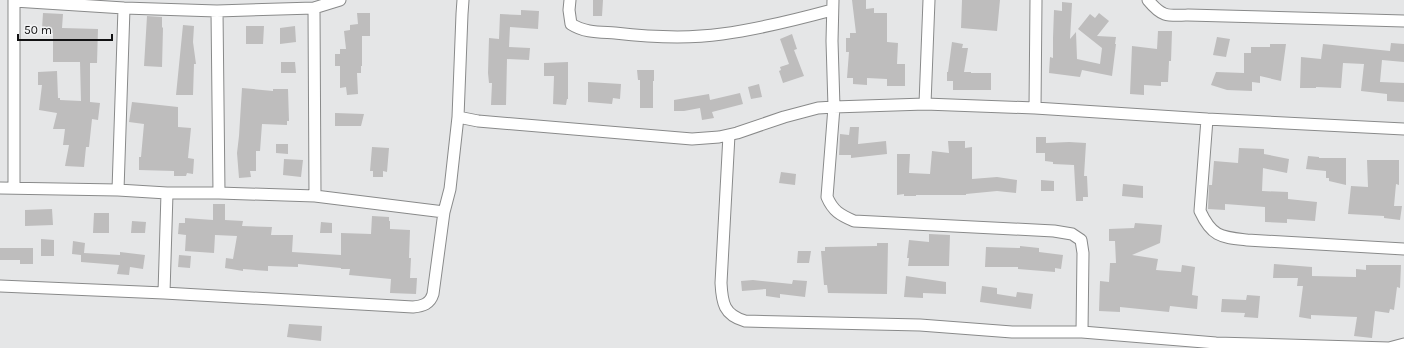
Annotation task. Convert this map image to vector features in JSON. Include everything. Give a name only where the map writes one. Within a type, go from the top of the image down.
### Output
[{"type":"street","points":[[14,188],[14,0],[124,8],[217,11],[314,8],[340,0]]},
{"type":"street","points":[[0,286],[164,293],[413,307],[426,304],[431,299],[433,294],[444,212],[450,189],[458,117],[463,0]]},
{"type":"street","points":[[570,0],[569,10],[571,24],[579,29],[625,34],[679,37],[720,35],[768,26],[832,5],[834,107],[827,197],[832,207],[841,215],[854,221],[1054,231],[1072,234],[1081,240],[1083,252],[1082,332]]},
{"type":"street","points":[[926,104],[929,0]]},
{"type":"street","points":[[1035,108],[1036,0]]},
{"type":"street","points":[[1148,0],[1163,14],[1172,16],[1188,15],[1404,21]]},
{"type":"street","points":[[118,190],[124,8]]},
{"type":"street","points":[[314,8],[315,196]]},
{"type":"street","points":[[217,11],[219,193]]},
{"type":"street","points":[[458,117],[478,121],[692,139],[729,135],[784,117],[818,108],[926,104],[1035,108],[1207,119],[1404,129]]},
{"type":"street","points":[[1207,119],[1200,211],[1206,224],[1216,234],[1230,238],[1247,240],[1404,248]]},
{"type":"street","points":[[729,135],[721,290],[725,308],[737,318],[745,321],[920,325],[1012,332],[1082,332],[1216,344],[1389,348],[1404,344]]},
{"type":"street","points":[[0,188],[315,196],[444,212]]},
{"type":"street","points":[[164,293],[166,193]]},
{"type":"building","points":[[593,0],[603,0],[602,16],[593,16]]},
{"type":"building","points":[[852,0],[866,0],[866,9],[874,8],[874,13],[887,13],[887,42],[898,43],[897,64],[905,64],[905,86],[887,86],[887,79],[867,78],[867,85],[853,84],[853,78],[847,78],[849,52],[846,52],[846,38],[850,38],[850,33],[856,33]]},
{"type":"building","points":[[962,0],[1000,0],[997,31],[961,28]]},
{"type":"building","points":[[1062,2],[1072,3],[1070,39],[1076,32],[1077,59],[1100,64],[1102,48],[1078,29],[1090,14],[1095,18],[1099,13],[1109,21],[1097,36],[1116,37],[1112,76],[1082,70],[1080,77],[1049,73],[1050,57],[1053,58],[1054,10],[1062,11]]},
{"type":"building","points":[[521,10],[539,11],[538,29],[510,27],[509,47],[530,48],[529,60],[507,59],[506,105],[491,105],[492,83],[489,83],[488,73],[489,38],[499,39],[500,14],[521,15]]},
{"type":"building","points":[[43,13],[63,14],[62,28],[98,29],[97,63],[90,63],[90,102],[100,103],[98,120],[92,119],[89,147],[86,147],[84,167],[65,166],[69,145],[63,145],[65,129],[53,129],[57,113],[39,110],[42,85],[38,85],[38,72],[57,71],[58,98],[60,98],[60,100],[81,101],[80,62],[53,62],[53,33],[48,33],[48,29],[42,29]]},
{"type":"building","points":[[357,13],[370,13],[370,36],[362,36],[362,66],[361,73],[357,73],[358,94],[347,95],[346,87],[340,88],[340,66],[335,66],[335,54],[340,54],[340,49],[346,49],[344,31],[350,30],[350,25],[358,24]]},
{"type":"building","points":[[147,16],[162,17],[162,67],[144,66]]},
{"type":"building","points":[[183,25],[194,26],[193,42],[196,64],[194,64],[193,95],[176,95]]},
{"type":"building","points":[[246,26],[264,26],[263,44],[246,44]]},
{"type":"building","points":[[295,26],[296,42],[280,44],[280,28]]},
{"type":"building","points":[[1158,31],[1172,31],[1171,61],[1169,61],[1168,82],[1161,82],[1161,86],[1144,85],[1144,95],[1130,94],[1132,46],[1157,49]]},
{"type":"building","points":[[792,34],[797,49],[794,50],[804,76],[783,83],[779,71],[781,70],[780,67],[789,64],[780,39]]},
{"type":"building","points":[[1217,37],[1230,39],[1226,57],[1213,55]]},
{"type":"building","points":[[952,42],[963,44],[962,48],[968,48],[964,72],[991,73],[991,90],[953,90],[953,81],[947,81]]},
{"type":"building","points":[[1391,43],[1404,44],[1404,62],[1382,60],[1380,82],[1404,83],[1404,102],[1387,101],[1387,94],[1361,91],[1364,64],[1343,63],[1341,88],[1300,88],[1301,57],[1321,59],[1323,44],[1390,51]]},
{"type":"building","points":[[1270,44],[1286,44],[1281,81],[1260,76],[1260,83],[1252,82],[1252,91],[1227,90],[1211,85],[1216,72],[1244,73],[1244,53],[1251,53],[1251,47],[1270,47]]},
{"type":"building","points":[[281,62],[295,62],[296,73],[281,73]]},
{"type":"building","points":[[568,62],[568,99],[566,105],[553,104],[554,76],[544,76],[544,63]]},
{"type":"building","points":[[637,70],[654,70],[653,108],[640,108],[640,80],[638,80]]},
{"type":"building","points":[[588,82],[621,84],[620,99],[613,98],[612,104],[588,102]]},
{"type":"building","points":[[759,84],[762,97],[751,99],[748,87]]},
{"type":"building","points":[[242,88],[273,91],[273,89],[288,89],[289,121],[287,121],[287,125],[262,124],[260,151],[256,151],[256,171],[250,171],[251,177],[239,178],[237,153]]},
{"type":"building","points":[[740,93],[743,104],[712,112],[714,118],[702,120],[700,108],[674,111],[674,100],[709,94],[710,100]]},
{"type":"building","points":[[132,102],[178,107],[178,127],[191,128],[188,158],[194,159],[193,174],[187,173],[186,176],[174,176],[174,171],[139,170],[139,157],[141,157],[144,124],[129,122]]},
{"type":"building","points":[[335,113],[364,114],[361,126],[335,126]]},
{"type":"building","points":[[850,127],[859,127],[858,144],[886,141],[887,154],[851,158],[851,155],[839,155],[840,134],[849,135]]},
{"type":"building","points":[[1036,137],[1046,137],[1046,143],[1086,143],[1084,176],[1087,176],[1088,197],[1083,197],[1083,201],[1076,201],[1074,165],[1053,164],[1053,162],[1045,161],[1045,153],[1036,153]]},
{"type":"building","points":[[948,141],[965,141],[965,148],[972,147],[972,179],[997,177],[1017,180],[1016,193],[997,191],[966,195],[897,195],[897,154],[910,154],[909,173],[930,174],[932,151],[949,153]]},
{"type":"building","points":[[276,144],[288,144],[288,154],[276,153]]},
{"type":"building","points":[[372,147],[389,148],[387,172],[383,171],[383,177],[373,177],[373,171],[370,171]]},
{"type":"building","points":[[1239,148],[1264,149],[1264,154],[1289,159],[1287,173],[1263,168],[1262,191],[1288,192],[1288,199],[1317,202],[1315,221],[1287,219],[1287,223],[1265,222],[1265,207],[1225,204],[1225,210],[1208,209],[1209,185],[1212,185],[1214,161],[1238,163]]},
{"type":"building","points":[[1308,156],[1319,158],[1346,158],[1346,185],[1329,181],[1329,178],[1326,178],[1326,171],[1306,169]]},
{"type":"building","points":[[284,159],[303,160],[301,177],[283,175]]},
{"type":"building","points":[[1367,160],[1399,160],[1399,185],[1396,184],[1394,206],[1402,206],[1400,220],[1384,218],[1384,216],[1348,214],[1351,186],[1368,187]]},
{"type":"building","points":[[781,172],[796,174],[795,185],[779,183]]},
{"type":"building","points":[[1041,180],[1054,181],[1054,191],[1041,191]]},
{"type":"building","points":[[1123,184],[1143,186],[1143,198],[1122,196]]},
{"type":"building","points":[[213,204],[225,204],[225,220],[243,221],[242,226],[272,227],[271,235],[293,235],[292,252],[341,255],[341,233],[371,234],[372,216],[389,217],[390,229],[410,230],[410,278],[417,278],[416,294],[390,293],[391,279],[349,275],[350,269],[298,264],[298,267],[268,266],[268,271],[243,269],[243,271],[225,268],[226,258],[233,259],[237,236],[215,235],[214,253],[185,251],[186,235],[178,234],[179,223],[185,223],[185,218],[213,220]]},
{"type":"building","points":[[52,209],[53,225],[25,226],[25,210]]},
{"type":"building","points":[[94,213],[109,213],[109,233],[93,233]]},
{"type":"building","points":[[132,221],[146,222],[145,233],[131,233]]},
{"type":"building","points":[[321,222],[332,223],[332,233],[320,233]]},
{"type":"building","points":[[1135,223],[1162,225],[1160,243],[1132,255],[1158,259],[1156,270],[1181,272],[1182,265],[1195,267],[1192,295],[1198,296],[1197,309],[1170,306],[1169,312],[1120,307],[1120,312],[1099,311],[1100,281],[1109,282],[1110,263],[1116,263],[1115,241],[1109,241],[1109,229],[1134,228]]},
{"type":"building","points":[[929,234],[950,235],[949,266],[908,266],[909,258],[907,258],[909,240],[929,242]]},
{"type":"building","points":[[41,239],[54,240],[54,256],[41,256]]},
{"type":"building","points":[[73,241],[85,243],[84,253],[120,255],[120,252],[145,255],[143,269],[130,267],[129,275],[117,274],[119,265],[81,262],[81,255],[72,254]]},
{"type":"building","points":[[877,243],[888,243],[887,294],[828,293],[827,285],[824,285],[821,251],[825,251],[825,247],[877,246]]},
{"type":"building","points":[[1020,246],[1039,248],[1039,252],[1063,255],[1061,269],[1055,268],[1055,272],[1018,269],[1018,267],[985,267],[986,247],[1020,248]]},
{"type":"building","points":[[0,248],[33,248],[33,264],[20,264],[20,260],[0,260]]},
{"type":"building","points":[[798,251],[811,251],[809,263],[797,263]]},
{"type":"building","points":[[179,255],[191,256],[190,268],[178,267]]},
{"type":"building","points":[[1274,264],[1312,267],[1312,276],[1356,277],[1356,269],[1366,270],[1366,265],[1401,265],[1400,288],[1397,287],[1394,310],[1390,309],[1389,313],[1375,311],[1372,338],[1354,336],[1357,317],[1311,315],[1311,319],[1299,317],[1303,286],[1297,286],[1298,278],[1273,278]]},
{"type":"building","points":[[906,276],[946,282],[946,294],[923,293],[923,298],[904,297]]},
{"type":"building","points":[[753,280],[792,284],[793,280],[807,281],[805,297],[780,294],[780,298],[766,296],[766,289],[742,291],[741,281]]},
{"type":"building","points":[[982,286],[997,288],[997,294],[1016,297],[1017,292],[1033,294],[1031,309],[980,302]]},
{"type":"building","points":[[1247,295],[1260,296],[1258,318],[1244,317],[1245,313],[1221,312],[1222,299],[1246,300]]},
{"type":"building","points":[[289,324],[322,326],[321,341],[287,337]]}]
